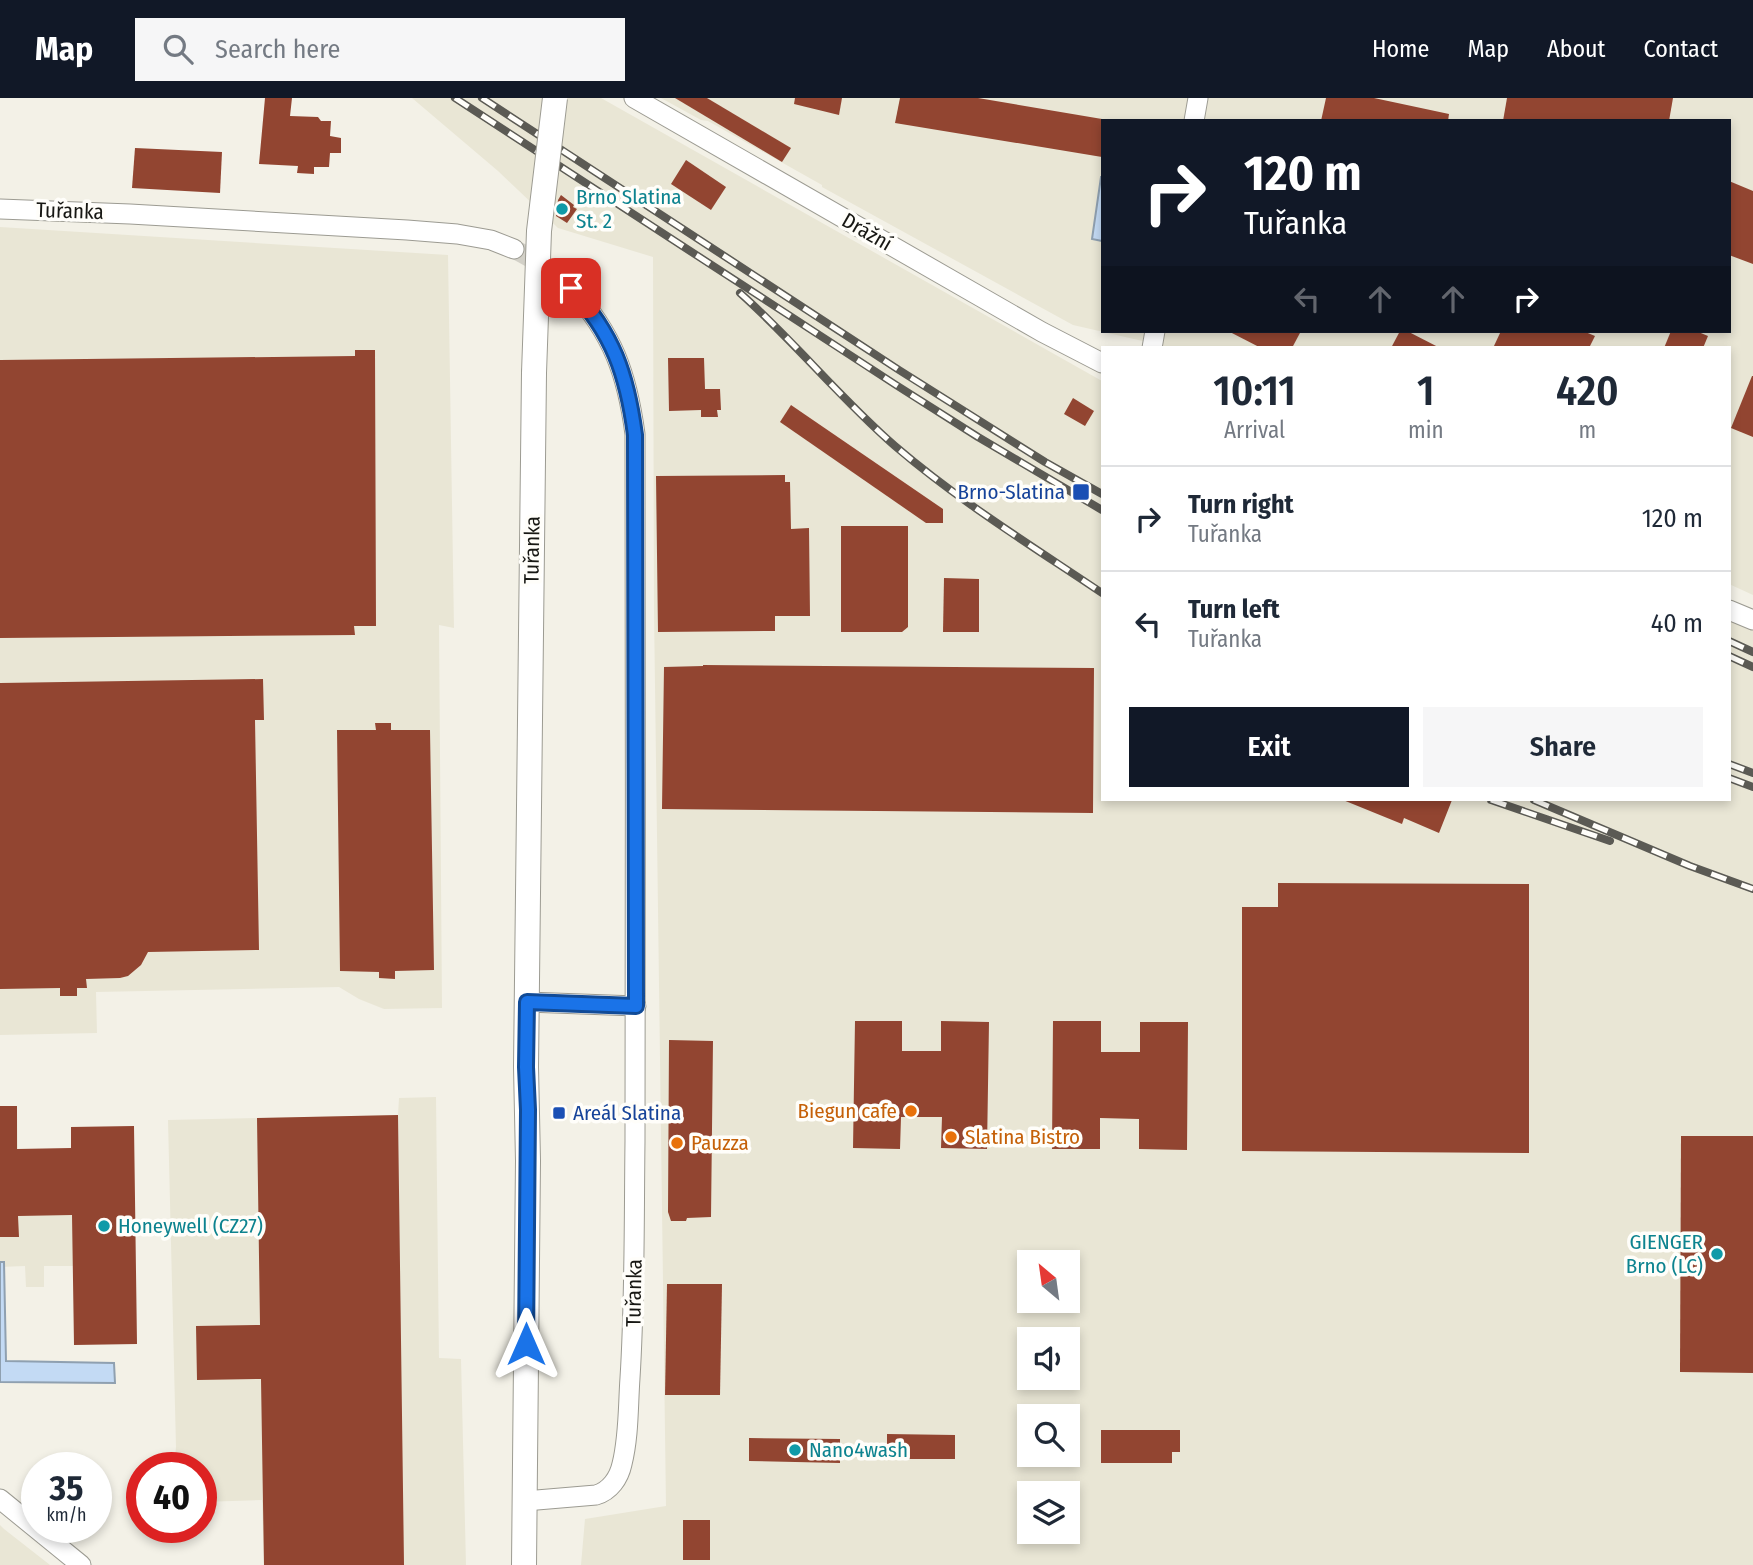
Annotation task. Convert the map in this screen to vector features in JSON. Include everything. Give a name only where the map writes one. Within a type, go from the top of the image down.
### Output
[{"type":"street","name":"Tuřanka","points":[[524,1565],[534,373],[538,232],[555,98]]},
{"type":"street","name":"Drážní","points":[[634,98],[1042,332],[1101,362]]},
{"type":"street","points":[[1194,119],[1198,98]]},
{"type":"street","name":"Tuřanka","points":[[0,209],[407,230],[491,240],[514,249]]},
{"type":"street","name":"Tuřanka","points":[[525,1501],[603,1493],[618,1476],[626,1440],[634,1324],[635,435],[630,399],[619,361],[602,328],[571,288]]},
{"type":"street","points":[[1731,611],[1753,620]]},
{"type":"street","points":[[527,1002],[636,1006]]},
{"type":"street","points":[[0,1499],[81,1565]]},
{"type":"shaded area","points":[[412,98],[601,98],[1101,380],[1101,801],[1731,801],[1731,621],[1753,630],[1753,1565],[581,1565],[585,1519],[666,1506],[654,611],[653,257],[558,228],[498,171]]},
{"type":"shaded area","points":[[661,98],[1753,98],[1753,595],[1731,585],[1731,346],[1164,346],[1108,333],[1731,333],[1731,119],[1101,119],[1101,331],[1073,325],[708,121],[701,120]]},
{"type":"shaded area","points":[[0,227],[448,255],[454,628],[439,625],[442,1008],[384,1009],[339,987],[96,992],[97,1033],[0,1035]]},
{"type":"shaded area","points":[[436,1097],[439,1358],[461,1359],[466,1565],[264,1565],[262,1500],[217,1501],[217,1452],[176,1452],[168,1120],[398,1115],[399,1098]]},
{"type":"shaded area","points":[[17,1106],[18,1149],[73,1149],[74,1266],[44,1266],[44,1287],[26,1287],[25,1266],[0,1267],[0,1107]]},
{"type":"shaded area","points":[[0,1525],[50,1565],[0,1565]]},
{"type":"water","points":[[1101,177],[1101,241],[1092,239]]},
{"type":"water","points":[[0,1262],[4,1262],[6,1361],[114,1363],[115,1383],[0,1382]]},
{"type":"building","points":[[265,98],[292,98],[290,116],[318,117],[321,121],[331,121],[330,136],[341,138],[341,153],[330,153],[329,167],[314,167],[314,174],[297,173],[298,166],[259,164]]},
{"type":"building","points":[[675,98],[707,98],[791,148],[782,162]]},
{"type":"building","points":[[795,98],[842,98],[839,115],[794,104]]},
{"type":"building","points":[[900,98],[978,98],[1102,119],[1101,157],[895,123]]},
{"type":"building","points":[[1326,98],[1374,98],[1449,114],[1448,119],[1321,119]]},
{"type":"building","points":[[1507,98],[1673,98],[1669,119],[1503,119]]},
{"type":"building","points":[[135,148],[222,152],[220,193],[132,188]]},
{"type":"building","points":[[686,160],[726,187],[711,210],[671,184]]},
{"type":"building","points":[[1731,182],[1753,191],[1753,264],[1731,256]]},
{"type":"building","name":"Brno Slatina St. 2","points":[[561,195],[577,209],[567,223],[556,216]]},
{"type":"building","points":[[1232,333],[1300,333],[1293,346],[1257,346]]},
{"type":"building","points":[[1399,333],[1411,333],[1436,346],[1392,346]]},
{"type":"building","points":[[1500,333],[1588,333],[1595,336],[1590,346],[1494,346]]},
{"type":"building","points":[[1670,333],[1701,333],[1708,336],[1704,346],[1665,346]]},
{"type":"building","points":[[355,350],[375,350],[376,626],[354,626],[355,635],[0,638],[0,360],[355,356]]},
{"type":"building","points":[[668,358],[704,358],[705,389],[720,389],[721,410],[717,410],[718,417],[701,417],[701,410],[669,411]]},
{"type":"building","points":[[1753,376],[1753,437],[1731,428]]},
{"type":"building","points":[[1073,398],[1094,411],[1085,426],[1064,414]]},
{"type":"building","points":[[791,405],[943,509],[943,523],[926,523],[780,422]]},
{"type":"building","points":[[785,475],[785,482],[790,482],[791,529],[809,528],[810,616],[775,616],[775,631],[658,632],[656,476]]},
{"type":"building","points":[[841,526],[908,526],[908,627],[902,632],[841,632]]},
{"type":"building","points":[[944,578],[979,579],[979,632],[943,632]]},
{"type":"building","points":[[664,667],[1094,668],[1093,813],[662,809]]},
{"type":"building","points":[[263,679],[264,720],[255,720],[259,950],[148,952],[141,965],[128,976],[86,979],[87,988],[77,988],[77,996],[60,996],[60,988],[0,989],[0,683]]},
{"type":"building","points":[[375,723],[391,723],[391,730],[430,730],[434,970],[395,971],[395,979],[379,978],[379,972],[340,971],[337,730],[376,730]]},
{"type":"building","points":[[1345,801],[1452,801],[1439,833],[1404,818],[1402,824]]},
{"type":"building","points":[[1278,883],[1529,884],[1529,1153],[1242,1151],[1242,907],[1278,907]]},
{"type":"building","points":[[855,1021],[902,1021],[902,1051],[941,1051],[941,1021],[989,1022],[987,1149],[941,1148],[942,1117],[901,1117],[900,1149],[853,1148]]},
{"type":"building","points":[[1053,1021],[1101,1021],[1101,1052],[1140,1052],[1140,1022],[1188,1022],[1187,1150],[1139,1149],[1139,1119],[1100,1118],[1100,1149],[1052,1149]]},
{"type":"building","points":[[669,1040],[713,1041],[711,1217],[671,1221],[668,1212]]},
{"type":"building","name":"Honeywell (CZ27)","points":[[0,1106],[17,1106],[17,1149],[71,1148],[71,1127],[134,1126],[137,1344],[74,1345],[72,1215],[18,1216],[19,1237],[0,1237]]},
{"type":"building","points":[[398,1115],[404,1565],[264,1565],[261,1379],[197,1380],[196,1326],[260,1325],[257,1118]]},
{"type":"building","name":"GIENGER Brno (LC)","points":[[1681,1136],[1753,1136],[1753,1373],[1680,1372]]},
{"type":"building","points":[[667,1284],[722,1284],[720,1395],[665,1395]]},
{"type":"building","points":[[1101,1430],[1180,1430],[1180,1452],[1172,1452],[1172,1463],[1101,1463]]},
{"type":"building","points":[[887,1434],[955,1435],[955,1459],[887,1459]]},
{"type":"building","name":"Nano4wash","points":[[749,1438],[840,1439],[840,1463],[749,1461]]},
{"type":"building","points":[[683,1520],[710,1520],[710,1560],[683,1560]]},
{"type":"tunnel","points":[[514,249],[571,288]]},
{"type":"railway","points":[[455,98],[896,385],[1101,509]]},
{"type":"railway","points":[[482,98],[899,370],[1045,462],[1101,493]]},
{"type":"railway","points":[[740,293],[855,409],[919,466],[970,504],[1101,592]]},
{"type":"railway","points":[[1731,642],[1753,652]]},
{"type":"railway","points":[[1731,657],[1753,667]]},
{"type":"railway","points":[[1731,765],[1753,773]]},
{"type":"railway","points":[[1731,779],[1753,787]]},
{"type":"railway","points":[[1494,801],[1610,841]]},
{"type":"railway","points":[[1536,801],[1690,866],[1753,889]]},
{"type":"place","name":"Brno Slatina St. 2","points":[[562,209]]},
{"type":"place","name":"Brno-Slatina","points":[[1081,492]]},
{"type":"place","name":"Biegun cafe","points":[[911,1111]]},
{"type":"place","name":"Areál Slatina","points":[[559,1113]]},
{"type":"place","name":"Slatina Bistro","points":[[951,1137]]},
{"type":"place","name":"Pauzza","points":[[677,1143]]},
{"type":"place","name":"Honeywell (CZ27)","points":[[104,1226]]},
{"type":"place","name":"GIENGER Brno (LC)","points":[[1717,1254]]},
{"type":"place","name":"Nano4wash","points":[[795,1450]]},
{"type":"route","points":[[526,1344],[527,1002],[636,1006],[635,435],[630,399],[619,361],[602,328],[571,288]]}]
